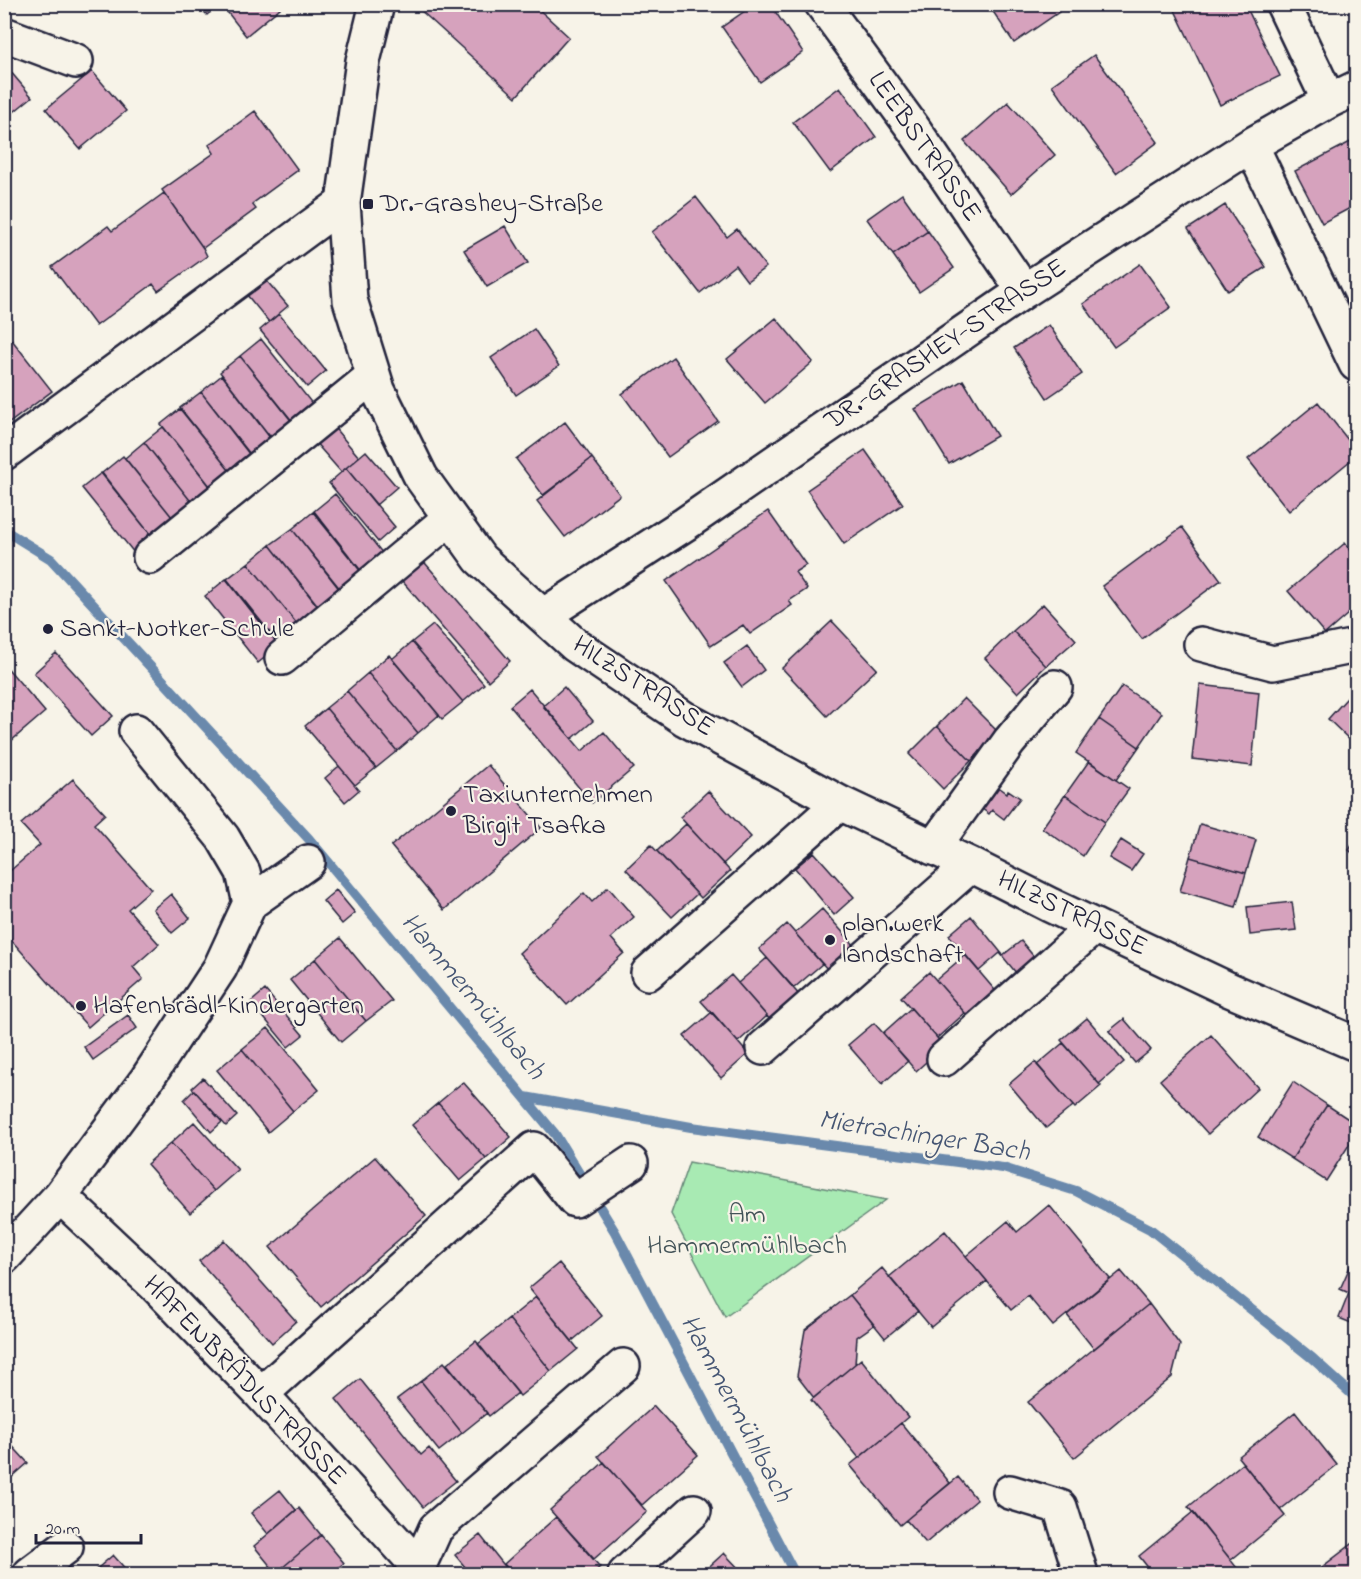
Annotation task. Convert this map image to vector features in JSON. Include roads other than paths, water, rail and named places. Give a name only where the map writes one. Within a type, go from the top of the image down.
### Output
[{"type":"street","name":"HILZSTRASSE","points":[[377,4],[363,61],[343,203],[350,300],[378,390],[421,477],[480,559],[575,645],[686,719],[840,803],[1050,905],[1230,990],[1356,1044]]},
{"type":"street","name":"LEEBSTRASSE","points":[[822,4],[913,129],[1024,291]]},
{"type":"street","points":[[1283,4],[1343,95]]},
{"type":"street","points":[[4,34],[76,62]]},
{"type":"street","name":"DR.-GRASHEY-STRASSE","points":[[544,615],[685,524],[1024,291],[1251,145],[1343,95]]},
{"type":"street","points":[[1251,145],[1356,364]]},
{"type":"street","points":[[4,453],[343,203]]},
{"type":"street","points":[[150,557],[373,376]]},
{"type":"street","points":[[282,658],[450,518]]},
{"type":"street","points":[[1201,644],[1273,663],[1356,646]]},
{"type":"street","points":[[933,848],[1010,742],[1055,687]]},
{"type":"street","points":[[136,731],[223,838],[243,872],[250,903]]},
{"type":"street","points":[[648,974],[840,803]]},
{"type":"street","points":[[4,1257],[60,1196],[147,1079],[214,977],[250,903],[308,862]]},
{"type":"street","points":[[763,1048],[971,865]]},
{"type":"street","points":[[944,1059],[1095,926]]},
{"type":"street","points":[[261,1394],[534,1149],[575,1200],[631,1162]]},
{"type":"street","name":"HAFENBRÄDLSTRASSE","points":[[60,1196],[157,1287],[261,1394],[409,1569]]},
{"type":"street","points":[[409,1569],[436,1527],[623,1366]]},
{"type":"street","points":[[1010,1492],[1060,1507],[1081,1575]]},
{"type":"street","points":[[625,1575],[694,1511]]},
{"type":"street","points":[[30,1575],[66,1546]]},
{"type":"waterway","name":"Hammermühlbach","points":[[4,530],[51,559],[309,839],[555,1134],[615,1232],[795,1574]]},
{"type":"waterway","name":"Mietrachinger Bach","points":[[525,1097],[691,1127],[1003,1168],[1076,1191],[1150,1229],[1312,1358],[1356,1398]]},
{"type":"place","name":"Dr.-Grashey-Straße","points":[[368,204]]},
{"type":"place","name":"Sankt-Notker-Schule","points":[[48,629]]},
{"type":"place","name":"Taxiunternehmen Birgit Tsafka","points":[[451,811]]},
{"type":"place","name":"plan.werk landschaft","points":[[830,940]]},
{"type":"place","name":"Hafenbrädl-Kindergarten","points":[[81,1006]]},
{"type":"park label","name":"Am Hammermühlbach","points":[[747,1230]]}]
